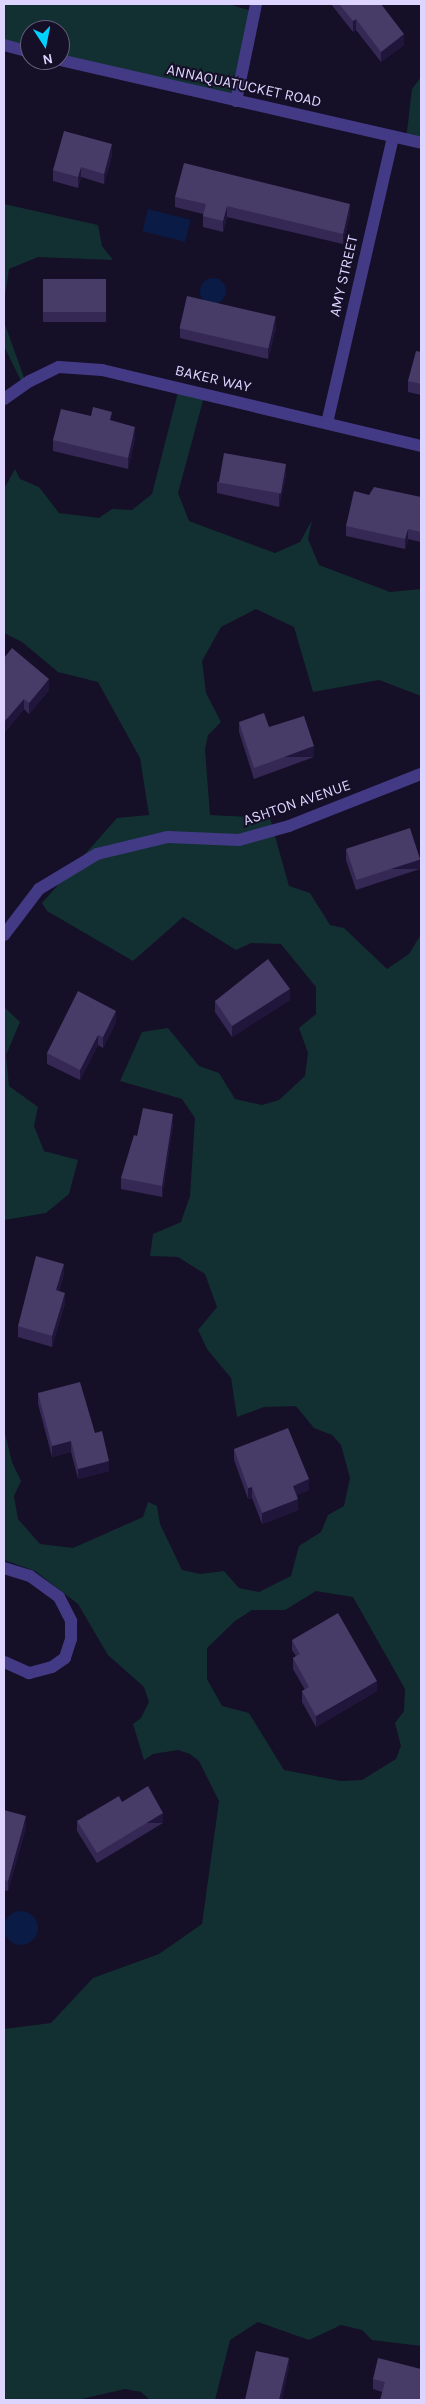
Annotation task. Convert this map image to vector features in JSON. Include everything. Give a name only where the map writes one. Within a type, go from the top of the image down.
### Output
[{"type":"street","points":[[236,101],[256,4]]},
{"type":"street","points":[[4,45],[20,49]]},
{"type":"street","name":"ANNAQUATUCKET ROAD","points":[[70,62],[421,143]]},
{"type":"street","name":"AMY STREET","points":[[327,423],[392,136]]},
{"type":"street","name":"BAKER WAY","points":[[4,399],[30,380],[59,367],[102,370],[421,446]]},
{"type":"street","name":"ASHTON AVENUE","points":[[4,935],[39,889],[97,854],[168,837],[240,840],[289,826],[421,774]]},
{"type":"street","points":[[4,1568],[30,1576],[59,1597],[71,1621],[71,1639],[65,1658],[52,1667],[29,1672],[4,1662]]},
{"type":"green space","points":[[4,4],[228,4],[252,11],[235,102],[70,62],[70,20],[20,20],[20,50],[4,45]]},
{"type":"green space","points":[[421,77],[421,145],[406,140],[412,89]]},
{"type":"green space","points":[[4,204],[98,225],[102,246],[113,260],[38,257],[9,269],[4,303]]},
{"type":"green space","points":[[4,322],[25,380],[23,385],[4,346]]},
{"type":"green space","points":[[178,392],[204,397],[178,493],[189,521],[275,553],[300,542],[312,520],[308,539],[319,565],[390,592],[421,589],[421,696],[379,680],[313,692],[294,627],[256,609],[221,627],[202,661],[206,693],[221,722],[208,735],[205,749],[210,815],[270,818],[289,886],[310,893],[330,925],[344,928],[387,969],[409,954],[421,934],[421,2346],[372,2340],[362,2330],[341,2325],[309,2340],[258,2322],[230,2340],[215,2400],[150,2400],[141,2392],[125,2389],[77,2400],[4,2400],[4,2029],[51,2023],[93,1978],[159,1954],[202,1924],[219,1801],[199,1761],[190,1754],[178,1750],[153,1754],[144,1760],[133,1724],[141,1718],[149,1702],[144,1687],[108,1655],[78,1604],[35,1571],[4,1560],[4,1429],[12,1462],[21,1481],[14,1496],[18,1519],[40,1544],[73,1548],[143,1517],[148,1502],[157,1506],[160,1524],[182,1570],[200,1574],[224,1571],[239,1588],[259,1592],[291,1576],[299,1546],[321,1532],[328,1515],[344,1506],[350,1478],[341,1445],[332,1435],[314,1428],[296,1406],[264,1407],[237,1417],[231,1378],[207,1349],[198,1330],[217,1307],[205,1274],[178,1257],[150,1256],[153,1234],[181,1222],[190,1196],[195,1118],[182,1099],[120,1081],[142,1032],[168,1028],[199,1066],[219,1073],[235,1099],[262,1105],[279,1100],[305,1076],[308,1053],[299,1028],[316,1014],[316,987],[281,944],[251,943],[236,950],[183,917],[133,961],[47,911],[42,903],[117,818],[149,815],[140,758],[98,682],[58,672],[22,642],[4,633],[4,489],[15,469],[20,479],[39,487],[59,513],[99,518],[112,509],[132,510],[152,494]],"holes":[[[316,1591],[353,1597],[405,1689],[404,1711],[395,1723],[401,1746],[396,1759],[362,1780],[341,1781],[284,1770],[249,1713],[222,1706],[207,1679],[207,1648],[235,1621],[252,1610],[285,1610]]]},
{"type":"green space","points":[[4,1007],[20,1022],[6,1055],[9,1086],[38,1107],[34,1126],[44,1151],[78,1160],[69,1194],[46,1213],[4,1220]]},
{"type":"water","points":[[148,209],[191,220],[185,242],[142,231]]},
{"type":"water","points":[[213,278],[222,282],[226,291],[222,300],[213,304],[204,300],[200,291],[204,282]]},
{"type":"water","points":[[21,1911],[28,1912],[33,1916],[37,1921],[37,1935],[33,1940],[28,1944],[21,1945],[14,1944],[9,1940],[5,1935],[4,1928],[5,1921],[9,1916],[14,1912]]},
{"type":"building","points":[[339,4],[381,4],[404,34],[381,52],[356,19],[353,21]]},
{"type":"building","points":[[64,131],[112,144],[104,174],[81,167],[78,177],[53,170]]},
{"type":"building","points":[[184,163],[350,204],[343,234],[227,206],[223,221],[203,216],[206,204],[175,197]]},
{"type":"building","points":[[43,279],[106,279],[106,312],[43,312]]},
{"type":"building","points":[[187,296],[276,316],[268,349],[180,328]]},
{"type":"building","points":[[416,351],[421,352],[421,384],[408,381]]},
{"type":"building","points":[[93,407],[112,412],[110,420],[135,427],[128,458],[53,440],[61,409],[91,416]]},
{"type":"building","points":[[224,453],[286,464],[281,493],[219,483]]},
{"type":"building","points":[[374,487],[421,497],[421,532],[408,529],[405,539],[346,526],[354,491],[369,495]]},
{"type":"building","points":[[12,648],[49,679],[29,703],[24,699],[4,722],[4,658]]},
{"type":"building","points":[[264,713],[269,727],[304,716],[314,746],[254,768],[239,722]]},
{"type":"building","points":[[410,828],[420,859],[356,880],[346,849]]},
{"type":"building","points":[[268,959],[290,989],[232,1026],[215,1001]]},
{"type":"building","points":[[78,991],[116,1011],[103,1037],[98,1035],[80,1070],[47,1053]]},
{"type":"building","points":[[143,1108],[173,1114],[162,1186],[121,1178],[134,1135],[137,1136]]},
{"type":"building","points":[[36,1256],[64,1264],[56,1290],[65,1293],[52,1336],[18,1326]]},
{"type":"building","points":[[80,1382],[95,1433],[102,1431],[109,1461],[78,1469],[71,1441],[52,1446],[38,1393]]},
{"type":"building","points":[[288,1428],[309,1479],[293,1486],[298,1499],[262,1513],[252,1487],[248,1488],[234,1449]]},
{"type":"building","points":[[338,1613],[377,1681],[316,1716],[302,1691],[309,1687],[293,1658],[300,1654],[292,1640]]},
{"type":"building","points":[[148,1786],[163,1813],[97,1853],[77,1821],[119,1796],[122,1802]]},
{"type":"building","points":[[4,1810],[26,1816],[8,1881],[4,1879]]},
{"type":"building","points":[[256,2351],[289,2358],[279,2400],[245,2400]]},
{"type":"building","points":[[378,2358],[421,2369],[421,2400],[380,2400],[385,2382],[373,2379]]}]
